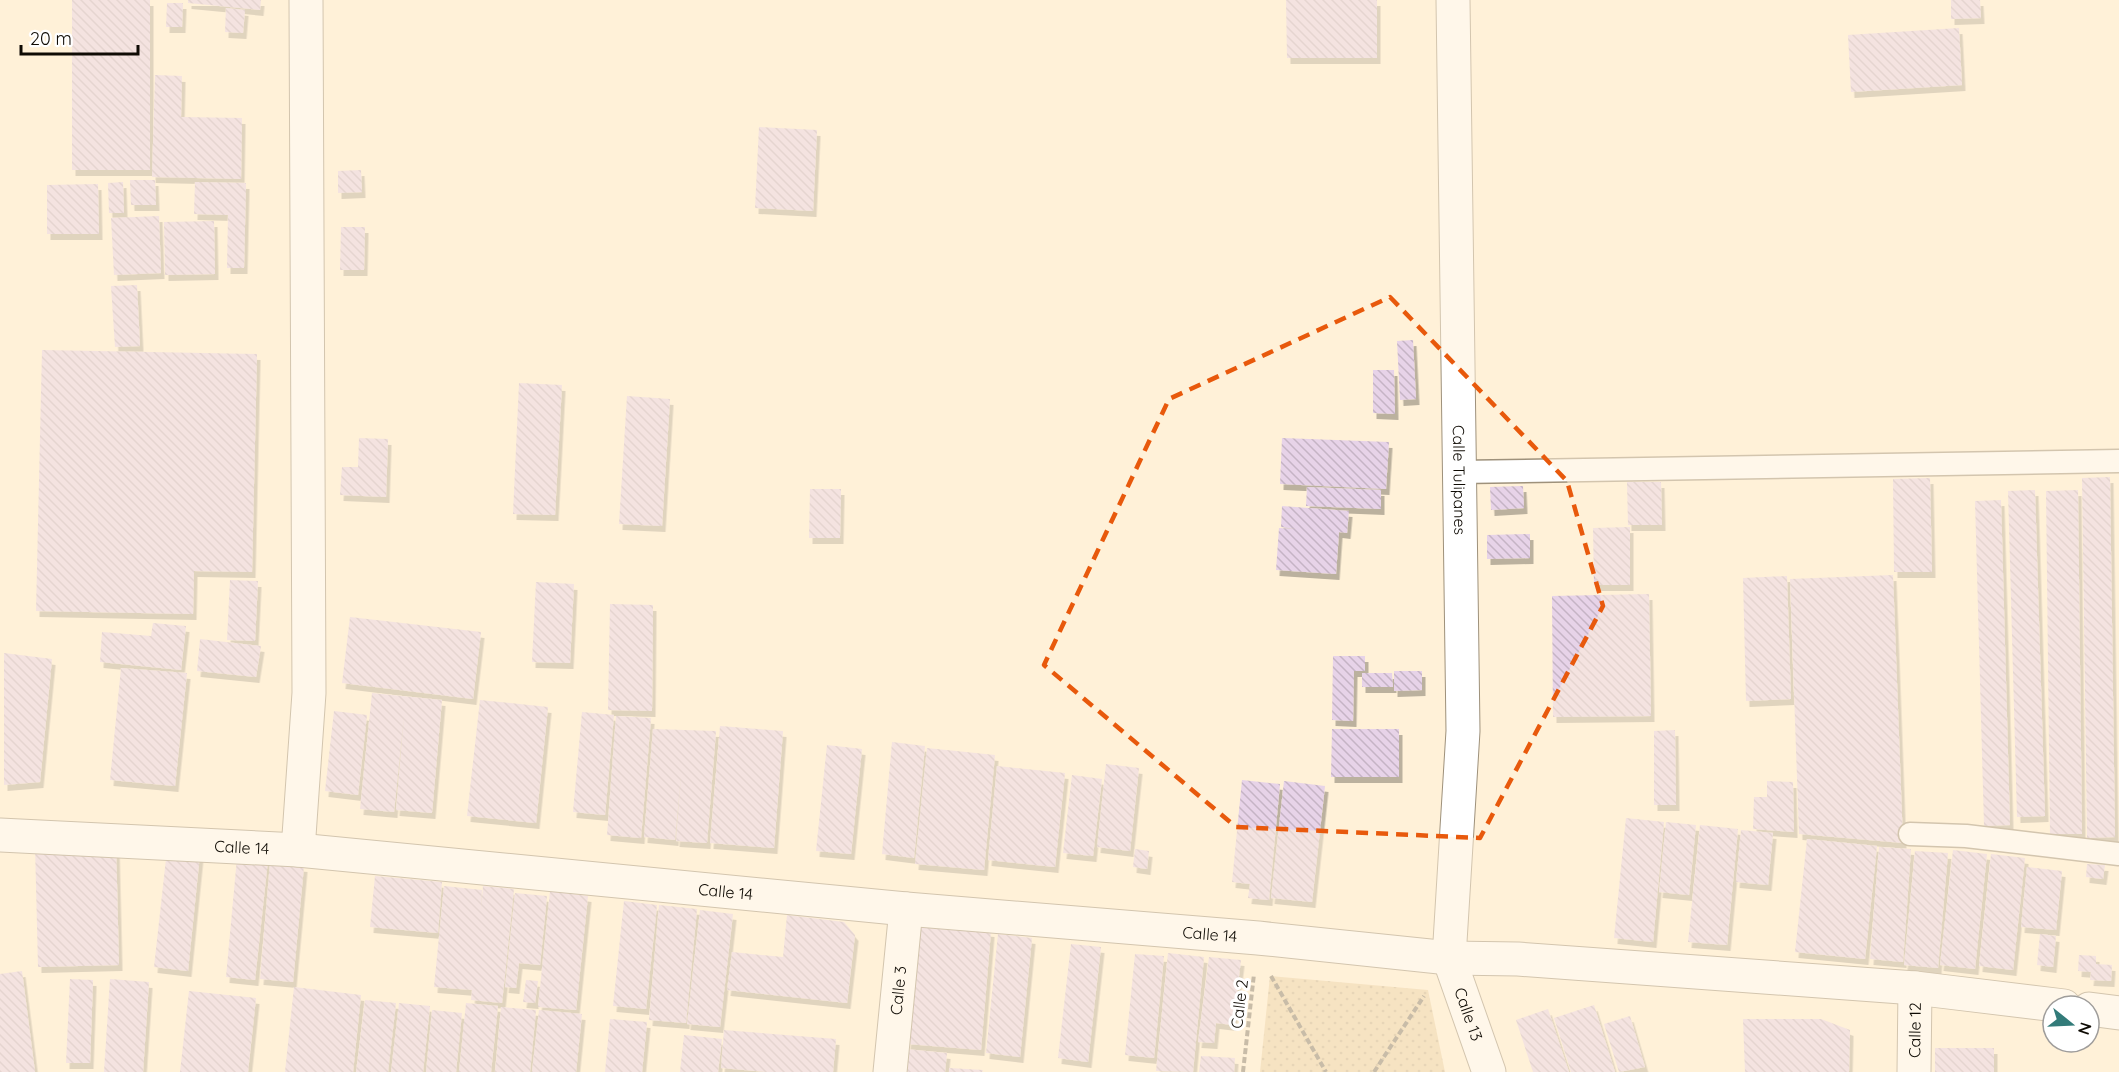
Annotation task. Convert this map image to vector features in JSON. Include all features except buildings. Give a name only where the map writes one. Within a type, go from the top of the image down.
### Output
[{"type":"street","points":[[298,850],[309,693],[306,0]]},
{"type":"street","name":"Calle Tulipanes","points":[[1449,958],[1463,731],[1454,0]]},
{"type":"street","name":"Calle 14","points":[[0,835],[298,850],[906,909],[1258,938],[1449,958],[1518,959],[1915,988],[2041,1003]]},
{"type":"street","name":"Calle 3","points":[[890,1072],[906,909]]},
{"type":"street","name":"Calle 13","points":[[1449,958],[1489,1072]]},
{"type":"street","name":"Calle 12","points":[[1914,1072],[1915,988]]},
{"type":"street","points":[[2101,1011],[2119,1013]]},
{"type":"lane","points":[[1459,472],[2119,461]]},
{"type":"lane","points":[[1910,834],[1966,836],[2119,854]]},
{"type":"path","name":"Calle 2","points":[[1243,1072],[1258,938]]},
{"type":"path","points":[[1268,970],[1326,1072]]},
{"type":"path","points":[[1374,1072],[1424,995]]},
{"type":"highlighted area","points":[[1390,297],[1567,481],[1603,606],[1480,838],[1236,827],[1044,665],[1169,399]]},
{"type":"shaded area","points":[[1270,976],[1428,990],[1445,1072],[1260,1072]]}]
